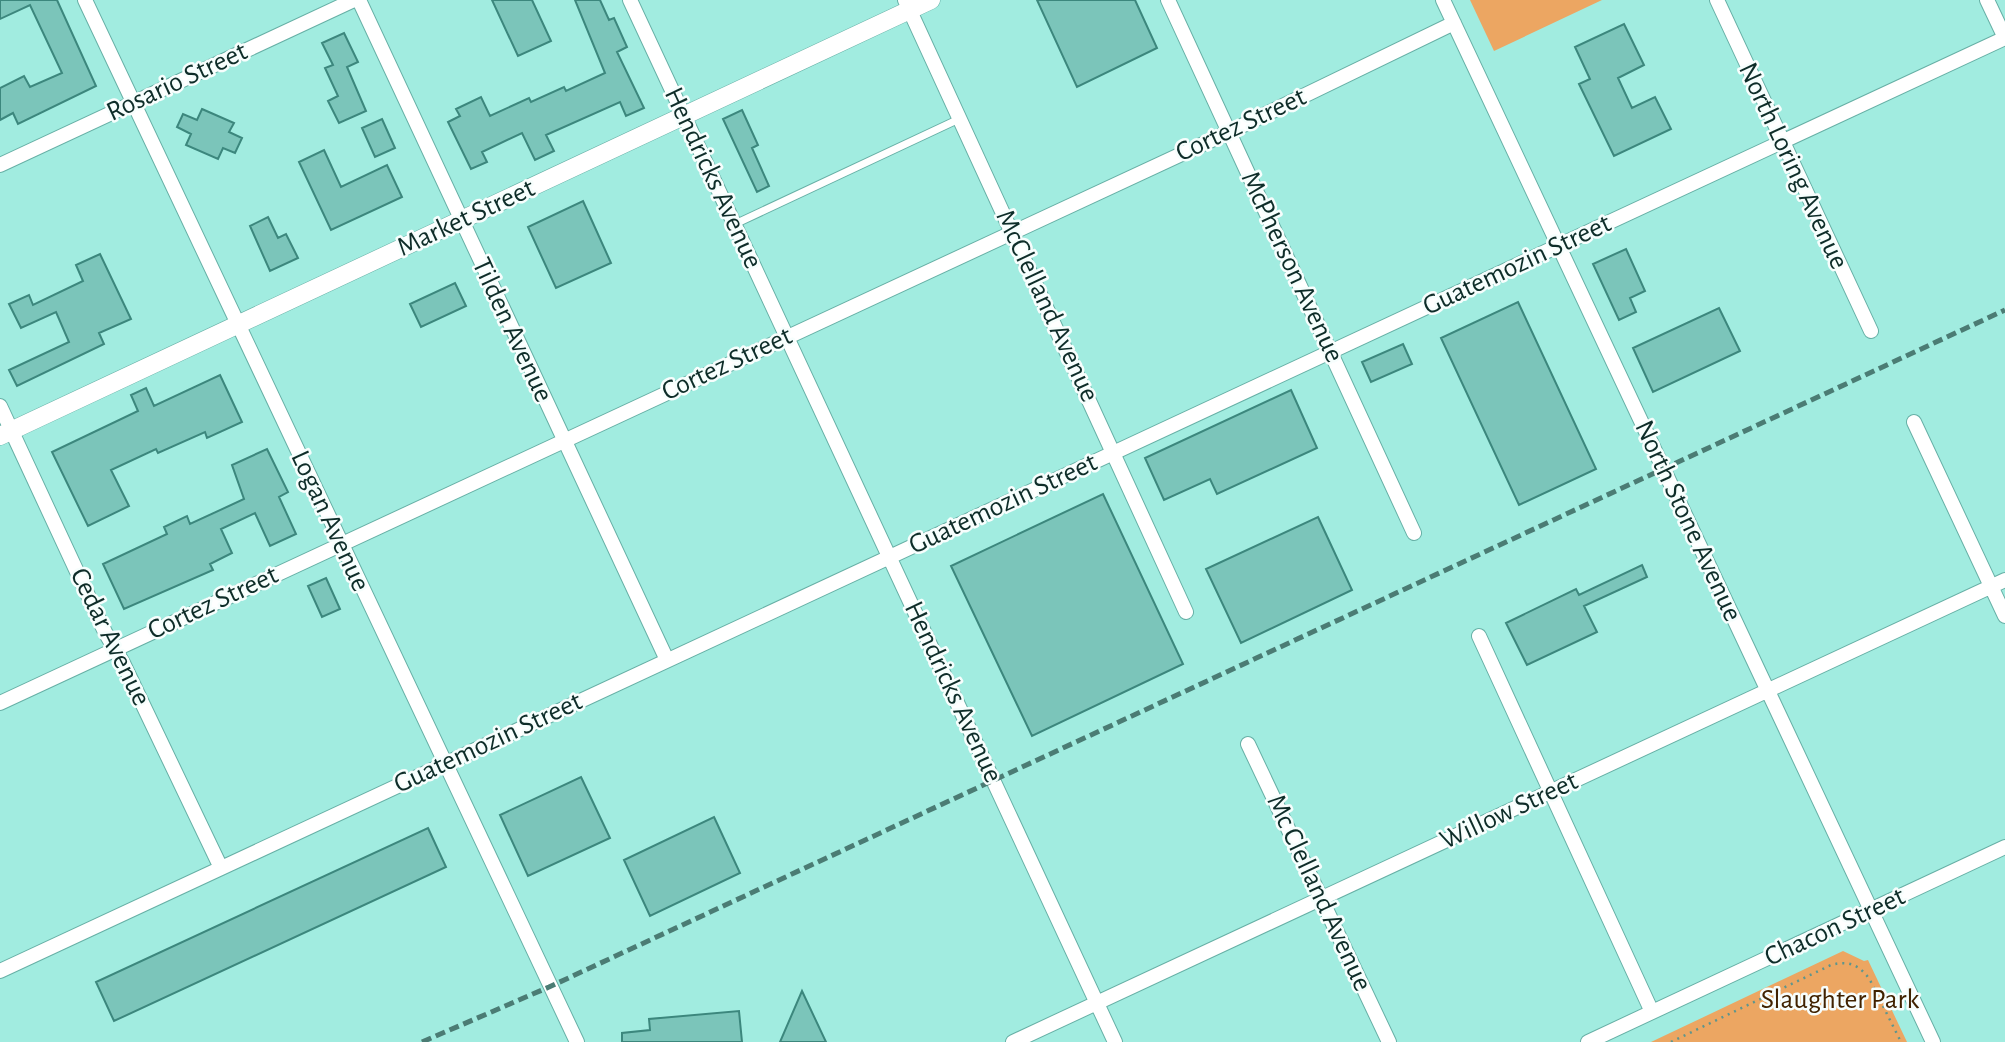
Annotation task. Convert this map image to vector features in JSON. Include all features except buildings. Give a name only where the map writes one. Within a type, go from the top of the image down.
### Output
[{"type":"street","name":"Logan Avenue","points":[[85,0],[577,1042]]},
{"type":"street","name":"Rosario Street","points":[[0,165],[356,0]]},
{"type":"street","name":"Tilden Avenue","points":[[356,0],[667,660]]},
{"type":"street","name":"Hendricks Avenue","points":[[630,0],[1115,1042]]},
{"type":"street","name":"Market Street","points":[[6,433],[684,115],[907,5],[932,0]]},
{"type":"street","name":"McPherson Avenue","points":[[1168,0],[1414,534]]},
{"type":"street","name":"North Stone Avenue","points":[[1443,0],[1933,1042]]},
{"type":"street","name":"North Loring Avenue","points":[[1717,0],[1871,331]]},
{"type":"street","points":[[1987,0],[2005,38]]},
{"type":"street","name":"McClelland Avenue","points":[[907,5],[1115,452],[1186,612]]},
{"type":"street","name":"Cortez Street","points":[[0,703],[1011,230],[1229,132],[1454,23]]},
{"type":"street","name":"Guatemozin Street","points":[[0,971],[2005,38]]},
{"type":"street","name":"Cedar Avenue","points":[[0,406],[6,433],[221,868]]},
{"type":"street","points":[[1914,422],[2005,616]]},
{"type":"street","name":"Willow Street","points":[[1013,1042],[2005,580]]},
{"type":"street","points":[[1479,636],[1652,1012]]},
{"type":"street","name":"Mc Clelland Avenue","points":[[1248,744],[1389,1042]]},
{"type":"street","name":"Chacon Street","points":[[1588,1042],[2005,847]]},
{"type":"lane","points":[[735,224],[960,119]]},
{"type":"path","points":[[1671,1042],[1831,965],[1848,963],[1865,972],[1871,980],[1901,1042]]},
{"type":"green space","points":[[1470,0],[1602,0],[1494,51]]},
{"type":"green space","name":"Slaughter Park","points":[[1843,951],[1864,961],[1868,960],[1907,1042],[1651,1042]]},
{"type":"railway","points":[[422,1042],[549,987],[2005,310]]}]
